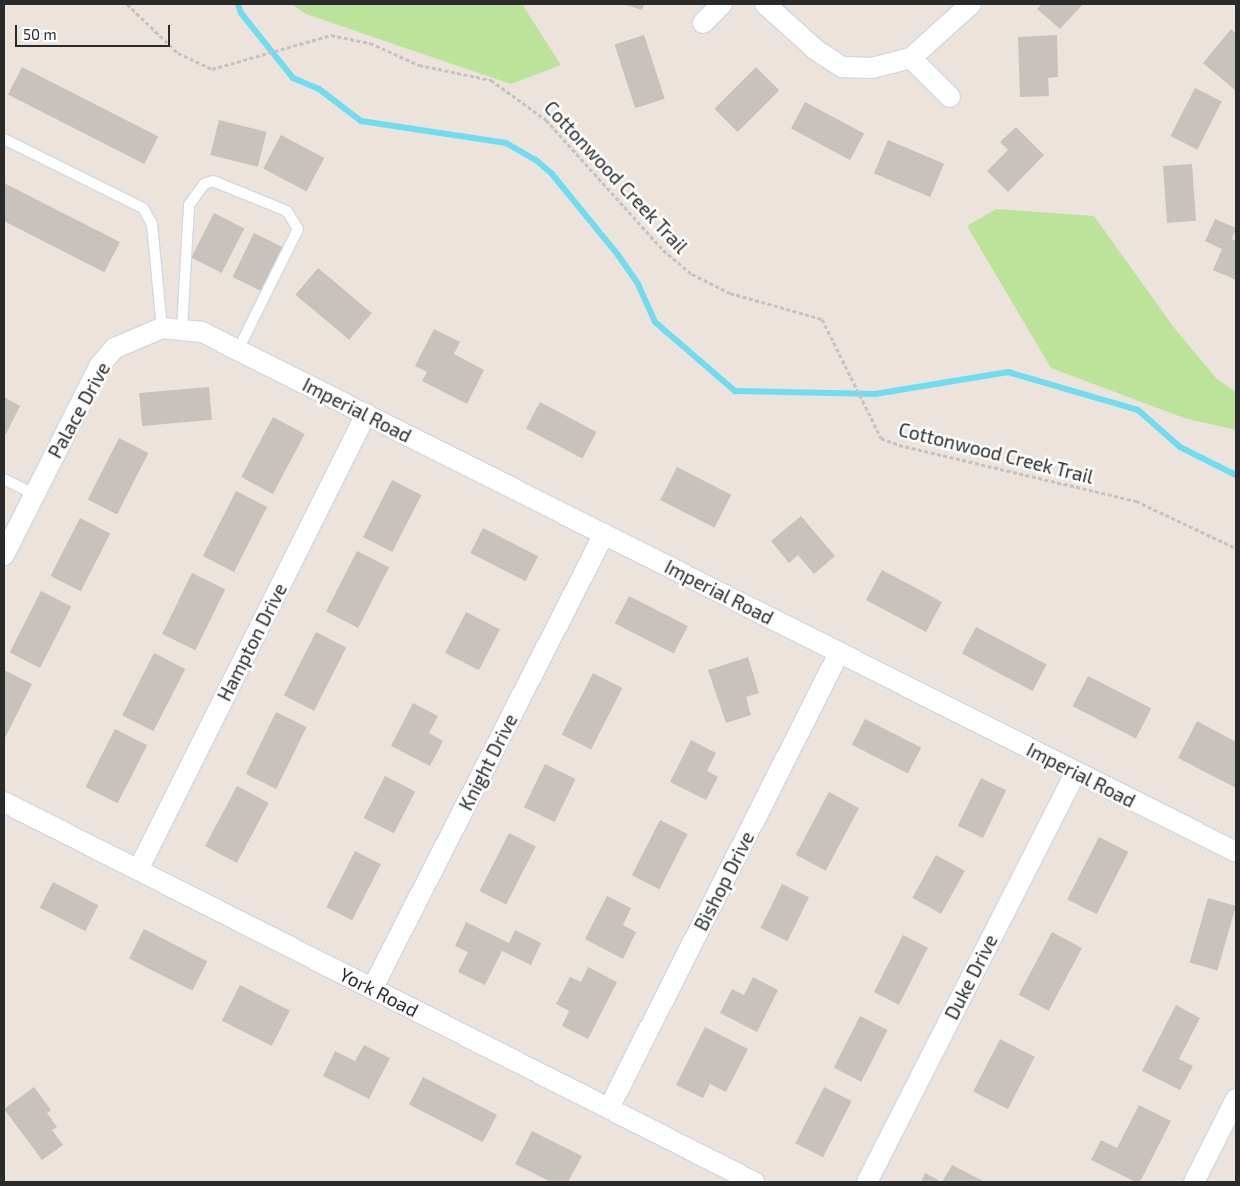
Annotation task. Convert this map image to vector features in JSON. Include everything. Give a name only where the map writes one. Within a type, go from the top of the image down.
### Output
[{"type":"street","points":[[703,23],[722,4]]},
{"type":"street","points":[[765,4],[816,50],[842,67],[872,68],[911,58],[971,4]]},
{"type":"street","points":[[911,58],[950,97]]},
{"type":"street","name":"Palace Drive","points":[[4,555],[100,365],[115,348],[162,328],[182,328],[202,332]]},
{"type":"street","name":"Imperial Road","points":[[202,332],[1236,852]]},
{"type":"street","name":"Hampton Drive","points":[[138,870],[366,414]]},
{"type":"street","name":"Knight Drive","points":[[372,989],[604,534]]},
{"type":"street","name":"Bishop Drive","points":[[609,1108],[839,653]]},
{"type":"street","name":"Duke Drive","points":[[867,1182],[1075,772]]},
{"type":"street","name":"York Road","points":[[4,802],[754,1182]]},
{"type":"street","points":[[1194,1182],[1236,1099]]},
{"type":"lane","points":[[4,138],[143,208],[152,224],[162,328]]},
{"type":"lane","points":[[182,328],[189,205],[204,184],[213,181],[243,191],[287,210],[298,229],[238,350]]},
{"type":"lane","points":[[4,479],[34,494]]},
{"type":"path","name":"Cottonwood Creek Trail","points":[[127,4],[191,62],[222,69],[321,36],[352,37],[419,66],[468,72],[511,91],[546,120],[663,250],[692,274],[737,295],[815,314],[827,324],[872,423],[881,438],[899,445],[1136,501],[1236,548]]},
{"type":"green space","points":[[291,4],[522,4],[561,65],[511,84],[306,14]]},
{"type":"green space","points":[[996,209],[1094,216],[1175,329],[1217,379],[1236,392],[1236,430],[1184,418],[1051,368],[967,226]]},
{"type":"building","points":[[623,4],[644,4],[642,10]]},
{"type":"building","points":[[1042,4],[1083,4],[1060,29],[1037,9]]},
{"type":"building","points":[[1231,29],[1236,34],[1236,91],[1203,63]]},
{"type":"building","points":[[644,35],[665,99],[635,108],[615,45]]},
{"type":"building","points":[[1057,35],[1058,77],[1048,78],[1049,96],[1020,97],[1018,37]]},
{"type":"building","points":[[22,67],[158,136],[144,164],[8,95]]},
{"type":"building","points":[[756,67],[779,90],[738,132],[714,109]]},
{"type":"building","points":[[1195,88],[1222,102],[1197,150],[1170,136]]},
{"type":"building","points":[[805,102],[864,133],[850,160],[791,128]]},
{"type":"building","points":[[219,120],[267,132],[258,167],[210,155]]},
{"type":"building","points":[[1016,127],[1044,155],[1008,192],[987,171],[1008,150],[1000,142]]},
{"type":"building","points":[[281,135],[324,158],[306,192],[263,169]]},
{"type":"building","points":[[888,140],[944,164],[930,197],[874,173]]},
{"type":"building","points":[[1192,164],[1196,221],[1167,223],[1163,166]]},
{"type":"building","points":[[4,183],[120,242],[104,272],[4,221]]},
{"type":"building","points":[[214,213],[244,228],[222,273],[191,258]]},
{"type":"building","points":[[1215,219],[1236,228],[1232,239],[1236,241],[1236,280],[1213,270],[1222,249],[1205,241]]},
{"type":"building","points":[[254,233],[285,248],[263,292],[233,277]]},
{"type":"building","points":[[318,268],[372,313],[349,340],[296,295]]},
{"type":"building","points":[[434,329],[460,342],[454,354],[484,370],[467,404],[422,381],[427,372],[415,366]]},
{"type":"building","points":[[209,387],[212,420],[142,426],[139,393]]},
{"type":"building","points":[[4,397],[20,406],[6,434],[4,432]]},
{"type":"building","points":[[540,402],[597,432],[582,459],[526,428]]},
{"type":"building","points":[[273,417],[305,434],[273,494],[241,477]]},
{"type":"building","points":[[119,438],[148,453],[117,514],[88,499]]},
{"type":"building","points":[[677,467],[731,495],[715,528],[660,500]]},
{"type":"building","points":[[392,480],[421,495],[392,552],[363,537]]},
{"type":"building","points":[[236,491],[267,507],[234,572],[203,556]]},
{"type":"building","points":[[801,516],[835,556],[814,574],[798,555],[789,563],[771,541]]},
{"type":"building","points":[[80,518],[110,533],[81,591],[50,576]]},
{"type":"building","points":[[483,528],[538,556],[526,581],[470,553]]},
{"type":"building","points":[[357,551],[389,567],[358,628],[326,612]]},
{"type":"building","points":[[882,570],[942,602],[926,632],[866,600]]},
{"type":"building","points":[[192,573],[225,589],[195,650],[162,634]]},
{"type":"building","points":[[41,591],[71,606],[40,668],[10,652]]},
{"type":"building","points":[[629,596],[688,626],[674,654],[615,624]]},
{"type":"building","points":[[466,612],[500,629],[479,670],[445,653]]},
{"type":"building","points":[[976,627],[1047,665],[1033,691],[962,653]]},
{"type":"building","points":[[316,632],[346,647],[314,711],[284,695]]},
{"type":"building","points":[[154,653],[185,669],[153,731],[122,715]]},
{"type":"building","points":[[748,657],[759,693],[746,697],[751,715],[726,723],[708,670]]},
{"type":"building","points":[[4,670],[32,684],[4,740]]},
{"type":"building","points":[[593,673],[622,688],[591,749],[562,734]]},
{"type":"building","points":[[1088,676],[1151,708],[1136,739],[1073,706]]},
{"type":"building","points":[[413,703],[438,716],[429,733],[443,741],[430,766],[391,746]]},
{"type":"building","points":[[276,712],[307,727],[276,789],[246,774]]},
{"type":"building","points":[[865,719],[921,748],[908,773],[852,745]]},
{"type":"building","points":[[1197,721],[1236,742],[1236,788],[1178,758]]},
{"type":"building","points":[[115,729],[147,745],[118,803],[85,787]]},
{"type":"building","points":[[691,740],[716,753],[707,771],[718,777],[706,800],[670,782]]},
{"type":"building","points":[[545,764],[576,779],[555,822],[524,807]]},
{"type":"building","points":[[385,776],[415,791],[394,833],[364,818]]},
{"type":"building","points":[[981,778],[1006,790],[983,838],[958,826]]},
{"type":"building","points":[[237,786],[269,803],[237,863],[205,846]]},
{"type":"building","points":[[829,792],[859,808],[826,871],[796,855]]},
{"type":"building","points":[[660,820],[688,834],[659,889],[632,875]]},
{"type":"building","points":[[509,833],[536,847],[506,905],[479,891]]},
{"type":"building","points":[[1099,837],[1128,852],[1097,914],[1067,899]]},
{"type":"building","points":[[355,851],[381,864],[352,920],[326,907]]},
{"type":"building","points":[[936,855],[965,871],[941,914],[912,898]]},
{"type":"building","points":[[53,882],[98,905],[85,931],[40,908]]},
{"type":"building","points":[[782,884],[809,897],[787,941],[761,928]]},
{"type":"building","points":[[607,896],[631,908],[623,925],[636,932],[623,959],[585,939]]},
{"type":"building","points":[[1208,898],[1236,906],[1217,970],[1190,962]]},
{"type":"building","points":[[466,922],[509,943],[515,930],[541,943],[531,965],[502,951],[485,985],[458,972],[468,952],[455,946]]},
{"type":"building","points":[[144,929],[207,961],[192,991],[129,958]]},
{"type":"building","points":[[1052,932],[1082,948],[1049,1011],[1019,995]]},
{"type":"building","points":[[903,935],[928,948],[899,1005],[874,992]]},
{"type":"building","points":[[588,967],[617,982],[588,1039],[562,1026],[569,1011],[556,1004],[570,977],[581,982]]},
{"type":"building","points":[[753,977],[778,990],[757,1032],[720,1013],[732,989],[744,995]]},
{"type":"building","points":[[240,985],[290,1010],[272,1046],[222,1021]]},
{"type":"building","points":[[1176,1005],[1200,1018],[1179,1059],[1193,1066],[1180,1090],[1142,1071]]},
{"type":"building","points":[[860,1016],[888,1030],[861,1082],[834,1068]]},
{"type":"building","points":[[705,1027],[748,1049],[726,1092],[710,1084],[703,1098],[676,1085]]},
{"type":"building","points":[[1000,1039],[1035,1057],[1008,1109],[973,1092]]},
{"type":"building","points":[[364,1045],[390,1058],[369,1099],[323,1076],[335,1051],[355,1061]]},
{"type":"building","points":[[423,1077],[497,1115],[483,1142],[409,1105]]},
{"type":"building","points":[[34,1087],[51,1110],[47,1113],[57,1127],[52,1130],[63,1145],[42,1160],[4,1109]]},
{"type":"building","points":[[824,1087],[852,1101],[823,1157],[795,1143]]},
{"type":"building","points":[[1139,1105],[1171,1121],[1140,1182],[1136,1182],[1091,1160],[1101,1140],[1117,1148]]},
{"type":"building","points":[[532,1131],[582,1156],[568,1182],[551,1182],[515,1164]]},
{"type":"building","points":[[952,1165],[985,1182],[942,1182]]},
{"type":"building","points":[[925,1173],[942,1182],[921,1182]]},
{"type":"waterway","points":[[238,4],[241,13],[293,78],[319,89],[361,121],[506,143],[536,160],[552,174],[618,255],[638,284],[655,322],[735,391],[875,394],[1008,372],[1138,410],[1180,447],[1236,475]]}]
